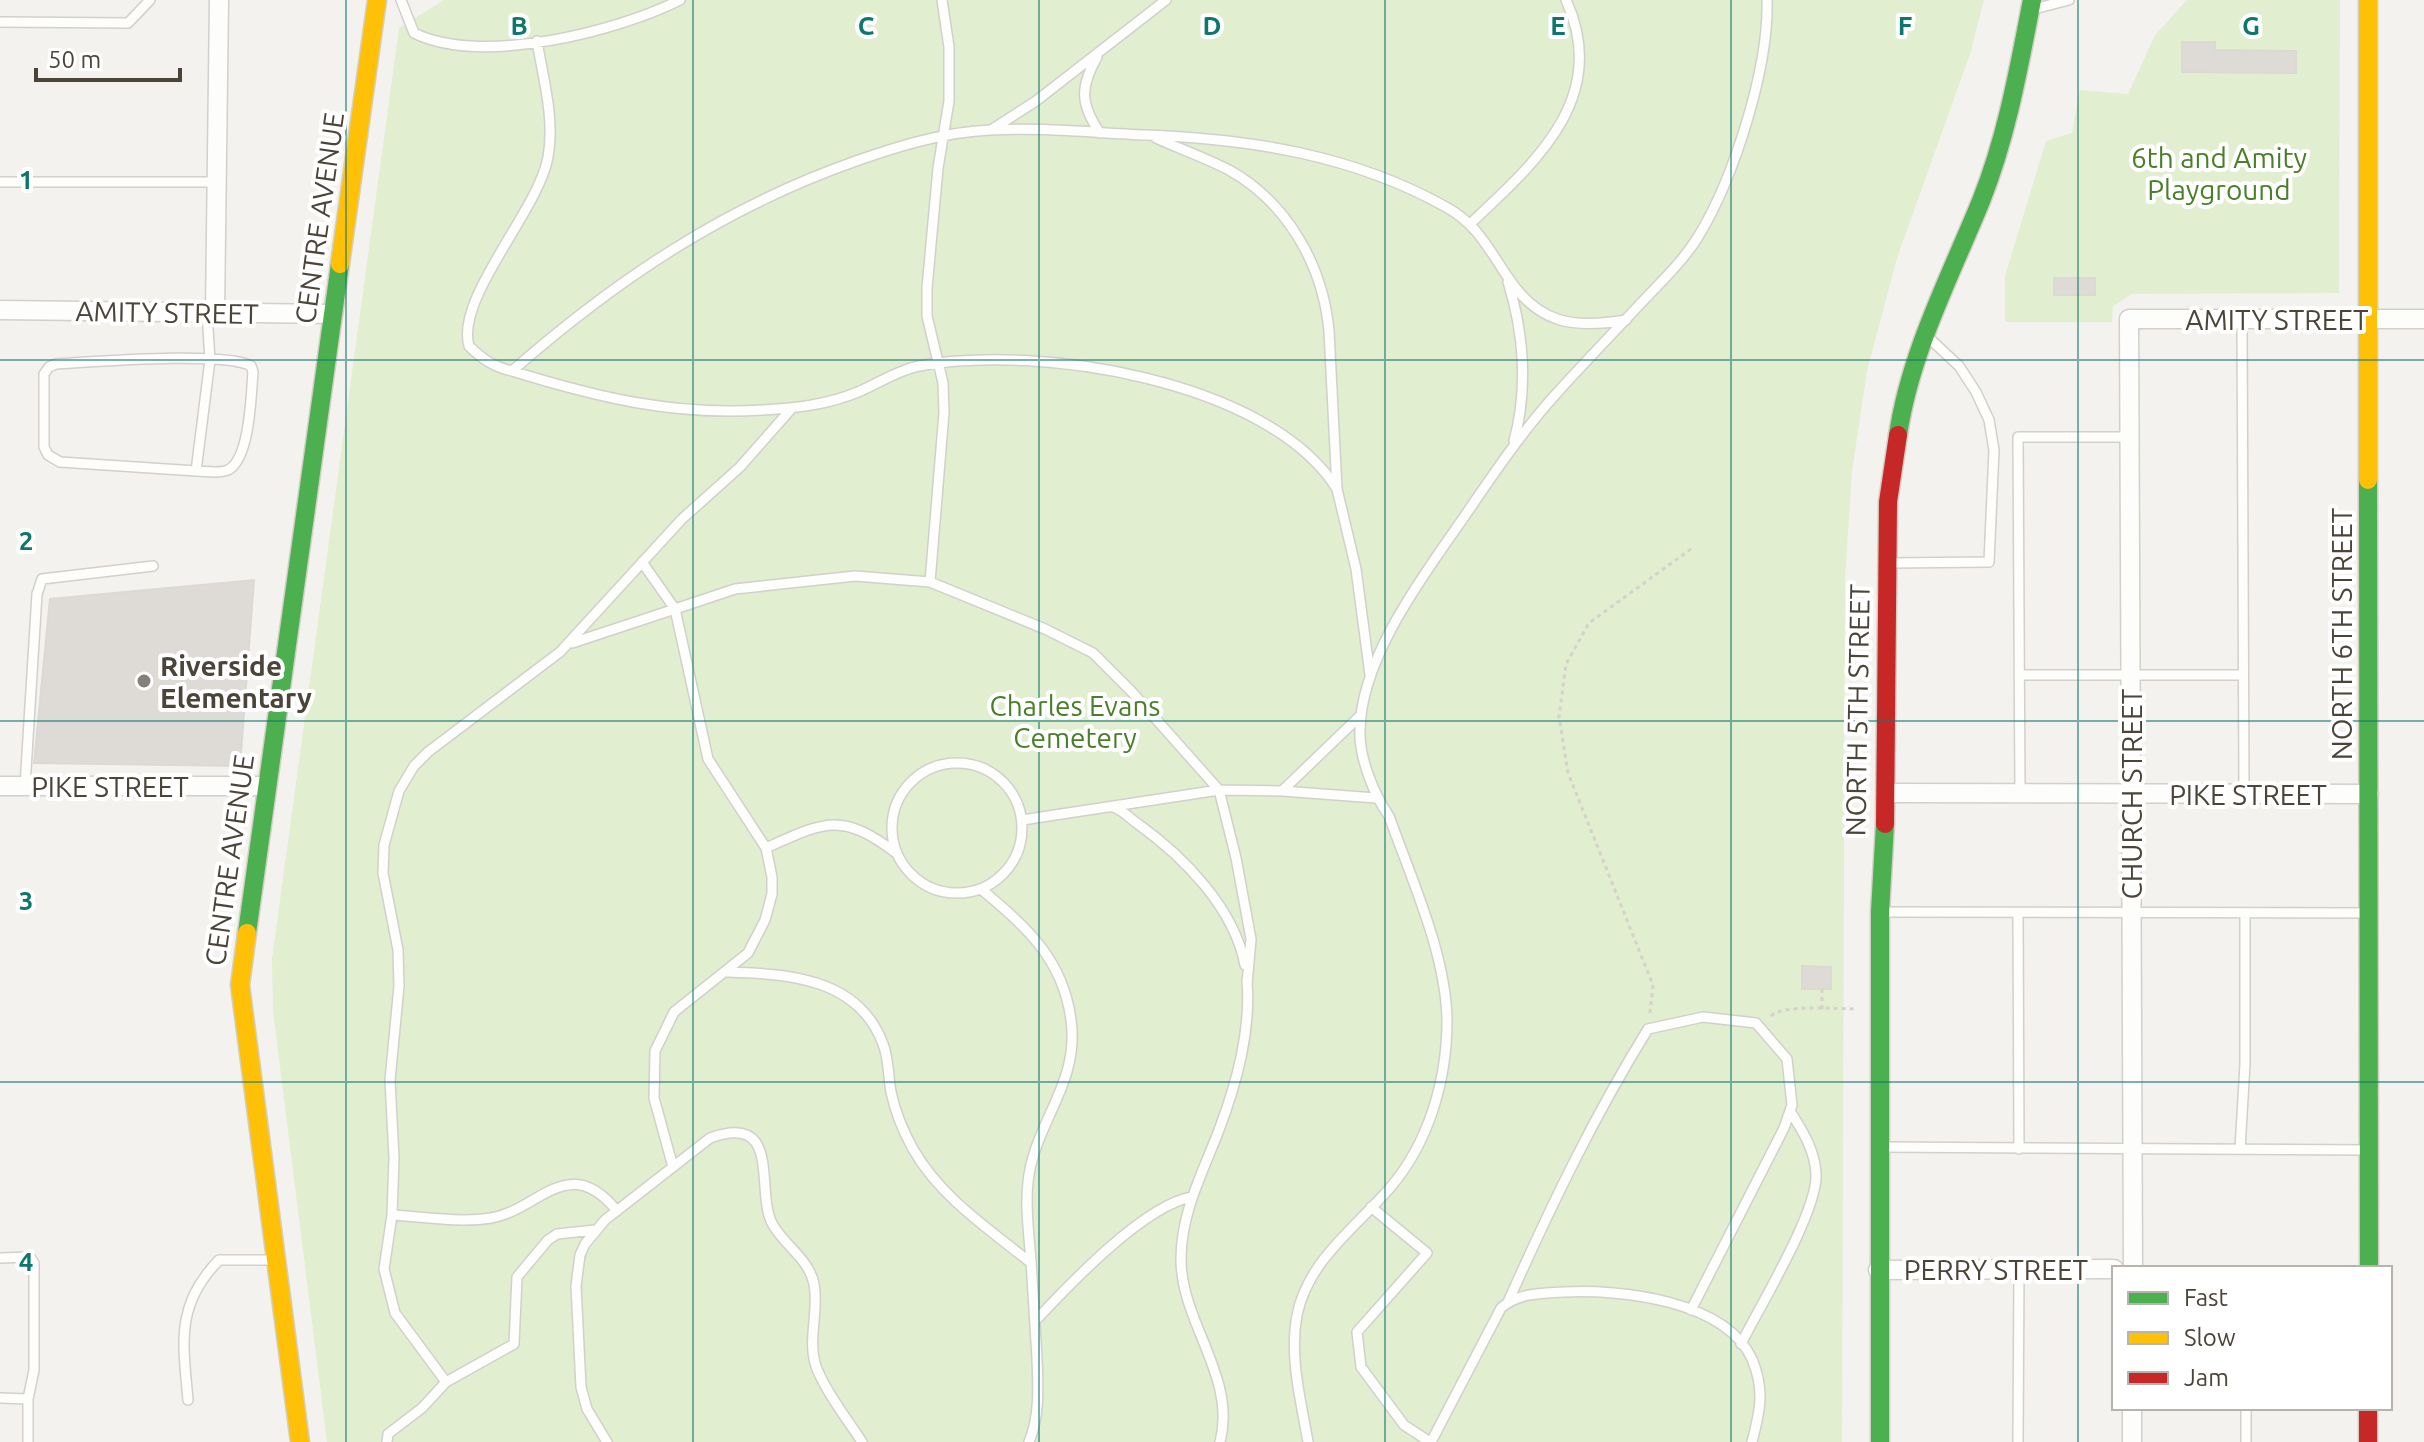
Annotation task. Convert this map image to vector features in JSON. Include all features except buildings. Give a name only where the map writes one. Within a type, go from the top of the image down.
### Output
[{"type":"main road","name":"NORTH 6TH STREET","points":[[2368,0],[2369,1266]]},
{"type":"main road","name":"CENTRE AVENUE","points":[[300,1442],[240,985],[333,314],[380,2]]},
{"type":"main road","name":"NORTH 5TH STREET","points":[[1880,1442],[1879,1009],[1880,912],[1887,793],[1888,502],[1894,455],[1914,369],[1938,299],[1982,198],[2000,143],[2014,92],[2031,5]]},
{"type":"main road","points":[[2368,1410],[2368,1442]]},
{"type":"street","points":[[211,312],[218,182],[219,0]]},
{"type":"street","name":"AMITY STREET","points":[[0,310],[333,314]]},
{"type":"street","name":"AMITY STREET","points":[[2129,319],[2424,319]]},
{"type":"street","name":"CHURCH STREET","points":[[2129,319],[2133,1266]]},
{"type":"street","name":"PIKE STREET","points":[[0,786],[267,786]]},
{"type":"street","name":"PIKE STREET","points":[[1887,793],[2369,794]]},
{"type":"street","name":"PERRY STREET","points":[[1878,1270],[2112,1269]]},
{"type":"street","points":[[2132,1410],[2132,1442]]},
{"type":"lane","points":[[0,22],[128,23],[150,0]]},
{"type":"lane","points":[[401,0],[414,33],[434,42],[471,47],[537,41],[610,28],[680,0]]},
{"type":"lane","points":[[930,582],[944,413],[943,383],[927,316],[927,288],[949,101],[950,73],[942,0]]},
{"type":"lane","points":[[991,130],[1036,101],[1166,0]]},
{"type":"lane","points":[[1471,223],[1531,166],[1552,140],[1567,113],[1578,61],[1576,34],[1566,0]]},
{"type":"lane","points":[[1308,1442],[1295,1362],[1297,1314],[1319,1263],[1402,1171],[1437,1100],[1446,1049],[1447,1017],[1437,955],[1389,816],[1376,798],[1359,734],[1370,678],[1386,642],[1435,558],[1512,448],[1555,395],[1677,265],[1696,239],[1731,169],[1752,101],[1765,30],[1767,0]]},
{"type":"lane","points":[[2031,5],[2069,0]]},
{"type":"lane","points":[[537,41],[549,116],[548,158],[533,194],[474,304],[466,327],[469,346],[486,362],[595,394],[680,411],[792,408],[834,400],[906,369],[939,363],[1065,363],[1123,371],[1221,402],[1266,422],[1287,435],[1313,458],[1337,489]]},
{"type":"lane","points":[[1100,133],[1089,117],[1085,93],[1089,72],[1101,51]]},
{"type":"lane","points":[[512,371],[575,317],[728,215],[817,174],[879,153],[944,135],[991,130],[1149,135],[1255,143],[1338,161],[1413,190],[1471,223],[1528,302],[1554,318],[1575,325],[1626,320]]},
{"type":"lane","points":[[1149,135],[1229,170],[1261,192],[1284,218],[1311,260],[1327,308],[1337,489],[1356,569],[1370,678]]},
{"type":"lane","points":[[0,182],[218,182]]},
{"type":"lane","points":[[1506,275],[1519,323],[1522,381],[1522,411],[1512,448]]},
{"type":"lane","points":[[196,471],[210,360],[211,312]]},
{"type":"lane","points":[[2242,319],[2244,794]]},
{"type":"lane","points":[[1886,563],[1989,562],[1994,450],[1991,428],[1976,392],[1959,366],[1926,334]]},
{"type":"lane","points":[[210,360],[244,362],[251,366],[252,387],[244,446],[237,463],[223,472],[196,471],[60,462],[48,455],[44,447],[44,374],[56,364],[210,360]]},
{"type":"lane","points":[[446,1382],[395,1313],[384,1261],[392,1215],[394,1158],[390,1080],[399,967],[383,865],[387,833],[399,791],[414,766],[428,752],[568,644],[682,519],[740,467],[792,408]]},
{"type":"lane","points":[[2020,794],[2018,437],[2130,437]]},
{"type":"lane","points":[[642,562],[675,609],[708,759],[766,848],[772,886],[765,920],[748,953],[674,1012],[655,1051],[654,1098],[673,1167]]},
{"type":"lane","points":[[25,786],[37,594],[42,579],[153,566]]},
{"type":"lane","points":[[568,644],[735,589],[855,576],[930,582],[1045,629],[1093,653],[1219,790],[1251,939],[1246,1034],[1219,1128],[1192,1197],[1182,1243],[1182,1275],[1221,1392],[1224,1420],[1220,1442]]},
{"type":"lane","points":[[2019,675],[2243,675]]},
{"type":"lane","points":[[1282,791],[1361,715]]},
{"type":"lane","points":[[766,848],[826,824],[863,831],[876,836],[896,853],[908,872],[936,890],[959,893],[981,889],[1000,877],[1014,859],[1021,843],[1022,820],[1016,799],[995,775],[966,763],[943,764],[922,772],[899,797],[894,808],[891,831],[896,853]]},
{"type":"lane","points":[[1022,820],[1219,790],[1376,798]]},
{"type":"lane","points":[[1113,807],[1153,833],[1210,891],[1226,913],[1242,948],[1247,984]]},
{"type":"lane","points":[[981,889],[1014,916],[1045,950],[1063,989],[1071,1018],[1072,1048],[1066,1081],[1030,1167],[1027,1200],[1038,1395],[1035,1426],[1029,1442]]},
{"type":"lane","points":[[1880,912],[2369,913]]},
{"type":"lane","points":[[2018,913],[2019,1149]]},
{"type":"lane","points":[[2240,1149],[2245,1064],[2245,913]]},
{"type":"lane","points":[[728,972],[793,975],[837,991],[859,1008],[869,1018],[884,1045],[895,1105],[907,1137],[927,1169],[962,1207],[1031,1263]]},
{"type":"lane","points":[[1371,1207],[1427,1253],[1357,1332],[1361,1367],[1404,1425],[1430,1442],[1501,1308],[1508,1302],[1551,1206],[1609,1093],[1648,1029],[1703,1017],[1756,1023],[1787,1059],[1792,1105],[1747,1203],[1691,1310]]},
{"type":"lane","points":[[1741,1344],[1798,1233],[1816,1190],[1816,1170],[1807,1139],[1790,1111]]},
{"type":"lane","points":[[607,1442],[587,1409],[581,1387],[577,1269],[585,1244],[595,1230],[617,1211],[710,1138],[740,1134],[756,1143],[764,1158],[771,1223],[812,1277],[816,1298],[815,1363],[862,1442]]},
{"type":"lane","points":[[1878,1147],[2369,1150]]},
{"type":"lane","points":[[392,1215],[495,1218],[546,1191],[569,1186],[599,1192],[617,1211]]},
{"type":"lane","points":[[1035,1321],[1083,1269],[1161,1209],[1175,1201],[1192,1197]]},
{"type":"lane","points":[[387,1442],[388,1434],[422,1408],[446,1382],[514,1344],[517,1277],[548,1240],[569,1231],[595,1230]]},
{"type":"lane","points":[[0,1258],[30,1257],[34,1263],[34,1370],[28,1399],[28,1442]]},
{"type":"lane","points":[[188,1400],[182,1338],[189,1308],[201,1280],[219,1260],[277,1260]]},
{"type":"lane","points":[[2018,1442],[2019,1268]]},
{"type":"lane","points":[[1508,1302],[1546,1293],[1601,1292],[1658,1299],[1717,1323],[1751,1356],[1762,1400],[1752,1442]]},
{"type":"lane","points":[[0,1398],[28,1399]]},
{"type":"lane","points":[[2246,1410],[2246,1442]]},
{"type":"path","points":[[1648,1029],[1653,985],[1568,773],[1559,717],[1566,664],[1589,623],[1691,549]]},
{"type":"path","points":[[1822,989],[1822,1009]]},
{"type":"path","points":[[1759,1027],[1776,1011],[1879,1009]]},
{"type":"green space","name":"Charles Evans Cemetery","points":[[444,0],[1984,0],[1970,54],[1897,258],[1867,371],[1852,471],[1845,579],[1842,1442],[327,1442],[273,1011],[272,959],[399,28]]},
{"type":"green space","name":"6th and Amity Playground","points":[[2187,0],[2340,0],[2339,293],[2132,294],[2113,306],[2112,322],[2005,322],[2005,276],[2046,141],[2072,133],[2080,90],[2128,94],[2155,35]]},
{"type":"traffic: fast","points":[[1898,435],[1921,345],[1998,152],[2032,0]]},
{"type":"traffic: fast","points":[[247,933],[340,264]]},
{"type":"traffic: fast","points":[[2368,480],[2369,1266]]},
{"type":"traffic: fast","points":[[1880,1442],[1880,912],[1885,824]]},
{"type":"traffic: slow","points":[[340,264],[377,0]]},
{"type":"traffic: slow","points":[[2368,0],[2368,480]]},
{"type":"traffic: slow","points":[[247,933],[240,985],[300,1442]]},
{"type":"traffic: jam","points":[[1885,824],[1888,502],[1898,435]]},
{"type":"traffic: jam","points":[[2368,1410],[2368,1442]]},
{"type":"place","name":"Riverside Elementary","points":[[144,681]]}]
